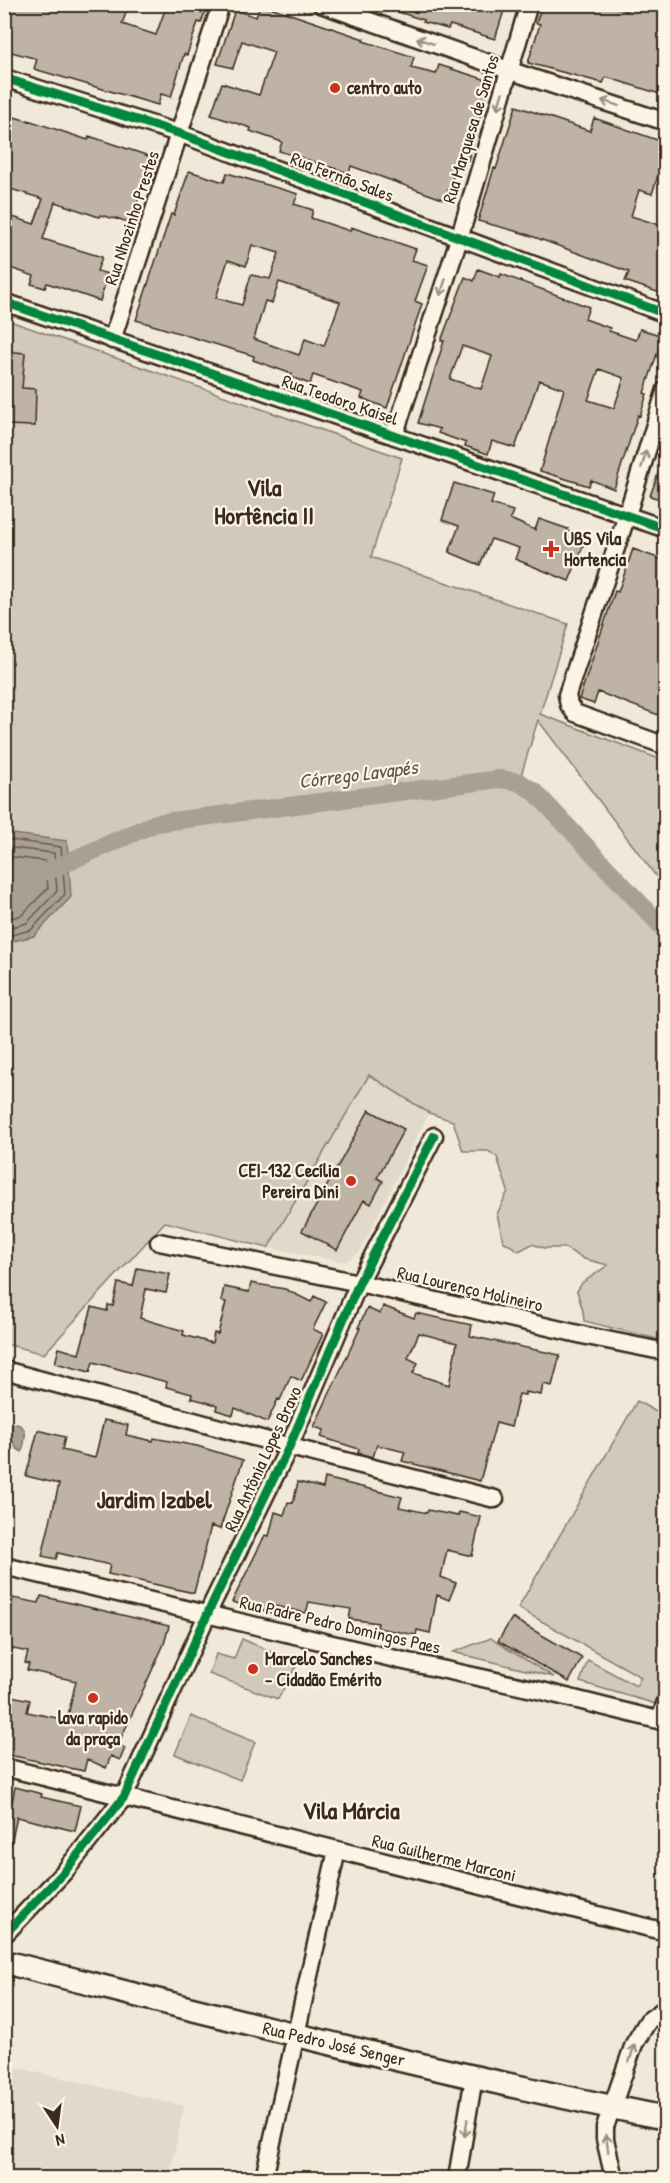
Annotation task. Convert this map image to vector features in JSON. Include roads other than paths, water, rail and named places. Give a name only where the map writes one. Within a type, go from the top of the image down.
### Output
[{"type":"main road","name":"Rua Pedro José Senger","points":[[4,1962],[297,2036],[666,2118]]},
{"type":"street","name":"Rua Nhozinho Prestes","points":[[112,340],[181,134],[221,4]]},
{"type":"street","points":[[321,4],[666,122]]},
{"type":"street","name":"Rua Marquesa de Santos","points":[[394,436],[459,239],[529,4]]},
{"type":"street","name":"Rua Fernão Sales","points":[[4,78],[181,134],[666,314]]},
{"type":"street","name":"Rua Teodoro Kaisel","points":[[4,302],[666,529]]},
{"type":"street","points":[[666,389],[567,695],[569,705],[575,714],[666,746]]},
{"type":"street","name":"Rua Antônia Lopes Bravo","points":[[4,1935],[65,1871],[124,1797],[207,1614],[289,1447],[359,1283],[434,1136]]},
{"type":"street","name":"Rua Lourenço Molineiro","points":[[159,1242],[359,1283],[666,1352]]},
{"type":"street","points":[[4,1370],[289,1447],[495,1499]]},
{"type":"street","name":"Rua Padre Pedro Domingos Paes","points":[[4,1566],[404,1661],[543,1690],[663,1721]]},
{"type":"street","points":[[663,1721],[666,1701]]},
{"type":"street","name":"Rua Guilherme Marconi","points":[[4,1767],[666,1932]]},
{"type":"street","points":[[264,2178],[337,1850]]},
{"type":"street","points":[[614,2178],[605,2139],[605,2127],[634,2044],[648,2021],[666,2008]]},
{"type":"street","points":[[457,2178],[474,2077]]},
{"type":"water","points":[[5,833],[67,841],[71,897],[34,936],[5,943]]},
{"type":"water","points":[[10,1423],[24,1428],[22,1452],[16,1448],[13,1441],[5,1439]]},
{"type":"waterway","name":"Córrego Lavapés","points":[[48,871],[156,823],[500,779],[519,782],[535,792],[666,931]]},
{"type":"place","name":"centro auto","points":[[335,88]]},
{"type":"place","name":"UBS Vila Hortencia","points":[[551,549]]},
{"type":"place","name":"CEI-132 Cecília Pereira Dini","points":[[351,1181]]},
{"type":"place","name":"Marcelo Sanches - Cidadão Emérito","points":[[253,1669]]},
{"type":"place","name":"lava rapido da praça","points":[[93,1698]]},
{"type":"district","name":"Vila Hortência II","points":[[264,502]]},
{"type":"district","name":"Jardim Izabel","points":[[154,1500]]},
{"type":"district","name":"Vila Márcia","points":[[351,1811]]}]
